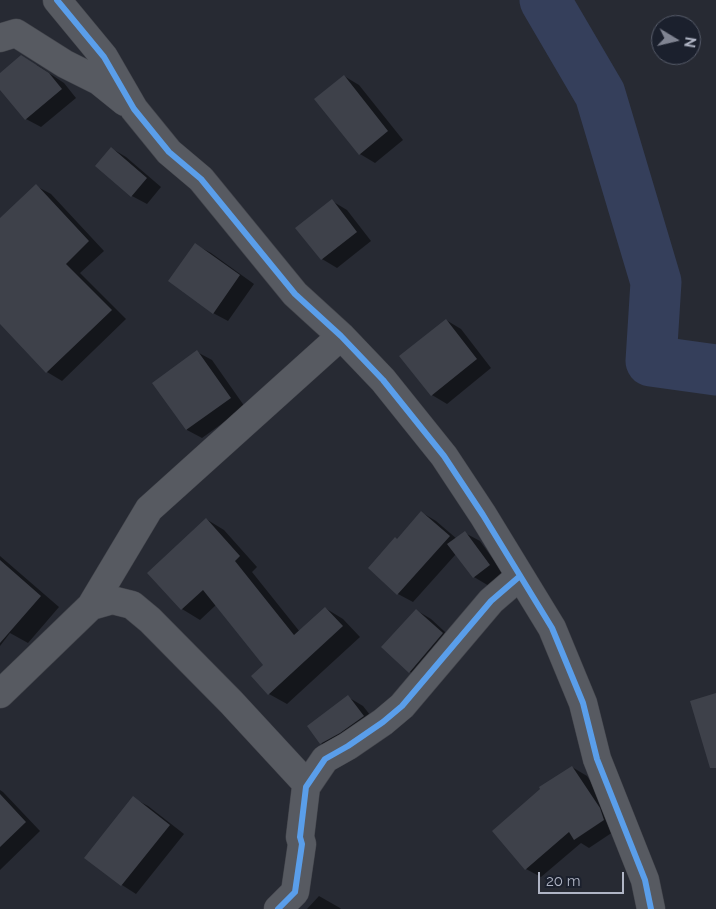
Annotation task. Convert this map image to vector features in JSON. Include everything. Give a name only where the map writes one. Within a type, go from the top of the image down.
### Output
[{"type":"street","points":[[58,0],[104,57],[134,109],[169,152],[201,179],[295,294],[341,336],[383,380],[444,456],[483,515],[552,628],[583,702],[597,759],[645,880],[651,909]]},
{"type":"street","points":[[0,38],[16,34],[65,64],[99,81],[134,109]]},
{"type":"street","points":[[0,694],[91,606],[149,509],[341,336]]},
{"type":"street","points":[[306,787],[325,759],[383,722],[402,706],[491,601],[520,576]]},
{"type":"street","points":[[91,606],[112,600],[132,605],[150,620],[231,702],[304,781],[306,787],[300,837],[302,844],[295,892],[278,909]]},
{"type":"building","points":[[21,55],[49,73],[62,89],[25,120],[0,90],[0,73]]},
{"type":"building","points":[[344,75],[388,131],[359,155],[314,99]]},
{"type":"building","points":[[111,147],[147,178],[131,197],[95,166]]},
{"type":"building","points":[[36,184],[89,241],[66,264],[112,310],[46,373],[0,324],[0,218]]},
{"type":"building","points":[[332,199],[357,232],[321,260],[295,228]]},
{"type":"building","points":[[195,243],[240,275],[213,314],[168,281]]},
{"type":"building","points":[[446,319],[477,359],[431,396],[399,356]]},
{"type":"building","points":[[197,350],[231,398],[186,430],[152,383]]},
{"type":"building","points":[[421,511],[450,536],[397,595],[368,568]]},
{"type":"building","points":[[206,518],[240,556],[235,561],[294,635],[325,607],[343,626],[268,695],[251,676],[263,665],[203,590],[181,610],[147,573]]},
{"type":"building","points":[[465,531],[490,565],[473,578],[447,544]]},
{"type":"building","points":[[0,560],[41,596],[0,643]]},
{"type":"building","points":[[416,609],[443,633],[409,673],[381,647]]},
{"type":"building","points":[[716,693],[716,768],[710,768],[690,701]]},
{"type":"building","points":[[348,695],[364,716],[320,744],[307,726]]},
{"type":"building","points":[[572,766],[600,808],[604,820],[574,840],[569,832],[525,870],[492,831],[540,789],[539,787]]},
{"type":"building","points":[[0,794],[26,822],[0,847]]},
{"type":"building","points":[[133,796],[170,825],[121,886],[84,858]]},
{"type":"waterway","points":[[545,0],[600,94],[656,282],[651,361],[716,370]]},
{"type":"cycle path","points":[[57,0],[104,57],[134,109],[169,152],[201,179],[295,294],[341,336],[383,380],[444,456],[483,515],[552,628],[583,703],[597,759],[645,880],[651,909]]},
{"type":"cycle path","points":[[278,909],[295,892],[302,844],[300,837],[306,787],[325,759],[383,722],[402,706],[491,601],[520,576]]}]
